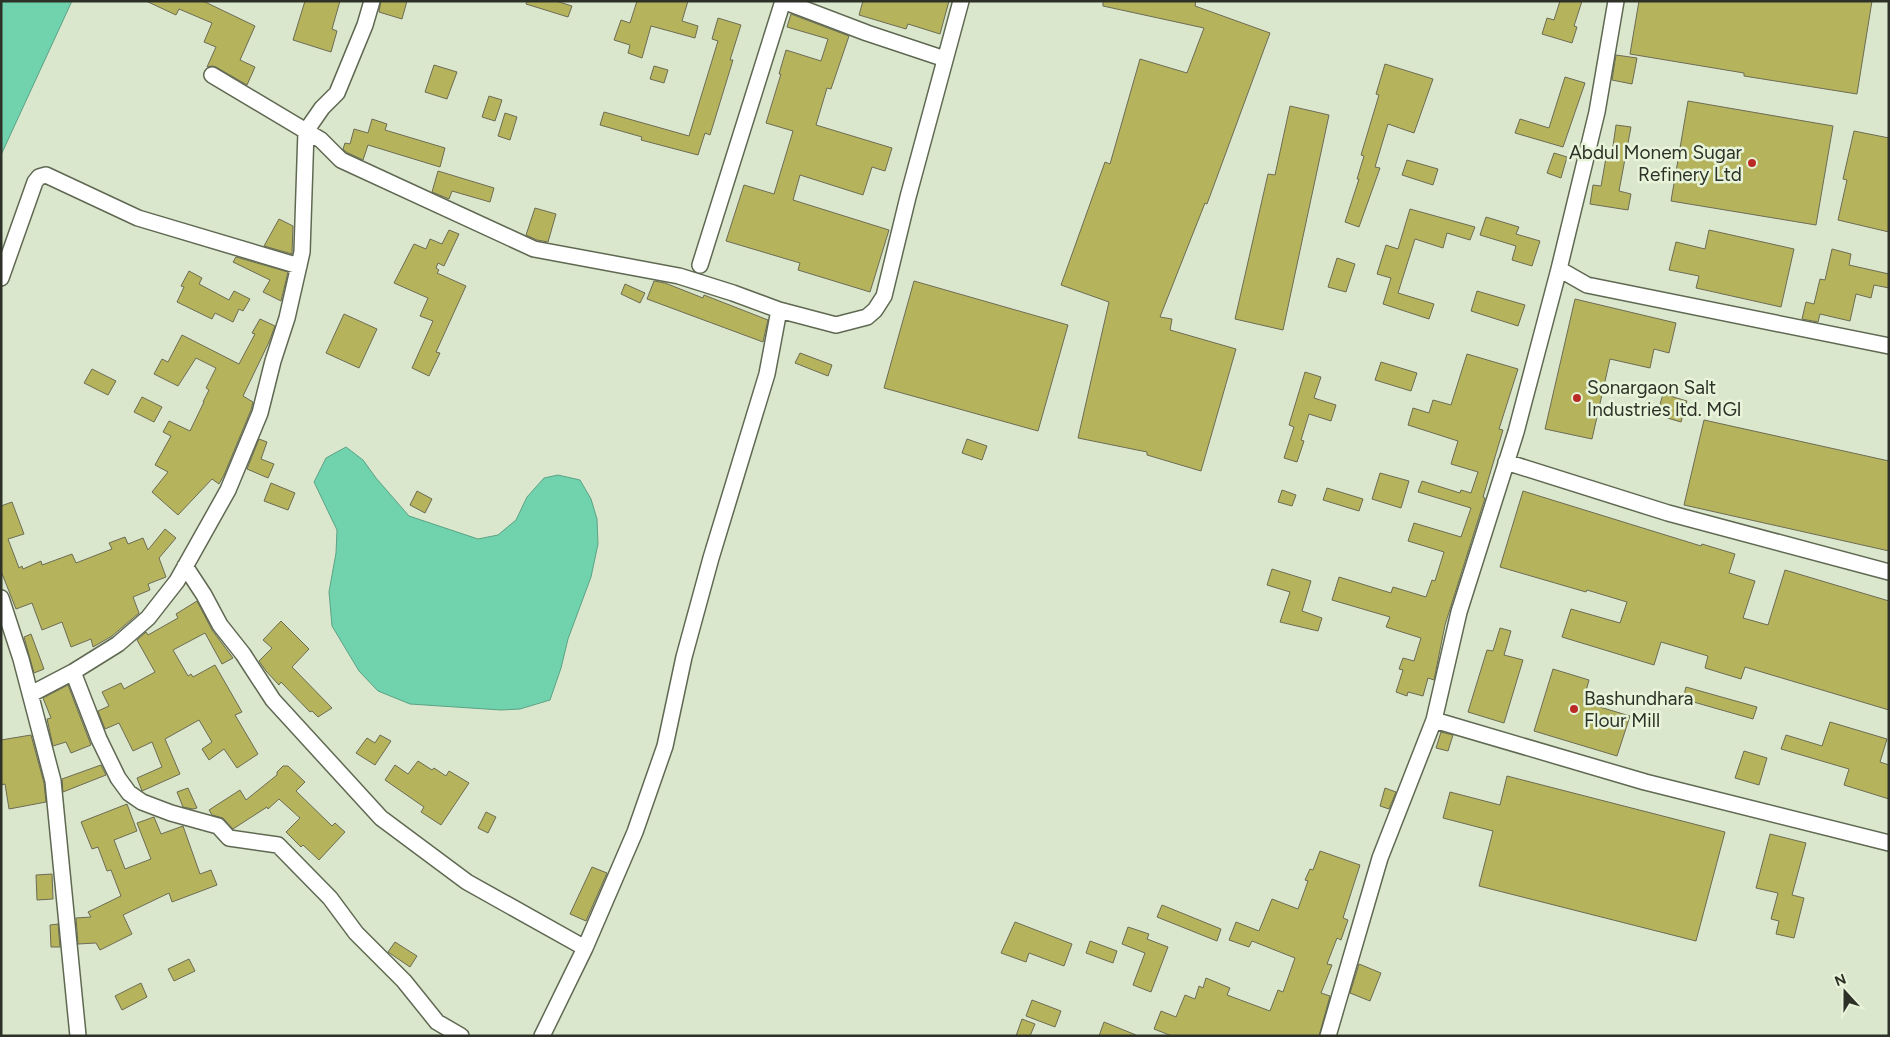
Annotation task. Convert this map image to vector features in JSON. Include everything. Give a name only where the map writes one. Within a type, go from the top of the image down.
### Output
[{"type":"street","points":[[31,694],[73,672],[118,644],[148,618],[177,581],[228,490],[260,413],[273,361],[287,318],[299,266],[304,220],[306,131],[322,108],[337,93],[365,25],[372,1]]},
{"type":"street","points":[[700,265],[784,1],[867,33],[945,59]]},
{"type":"street","points":[[212,75],[321,140],[341,160],[534,249],[679,276],[733,292],[778,310],[836,325],[867,317],[875,310],[884,296],[908,197],[961,1]]},
{"type":"street","points":[[1328,1036],[1380,858],[1434,720],[1459,612],[1516,432],[1559,269],[1597,112],[1616,1]]},
{"type":"street","points":[[1,278],[35,182],[39,177],[46,176],[138,218],[299,266]]},
{"type":"street","points":[[1559,269],[1587,285],[1889,346]]},
{"type":"street","points":[[542,1036],[585,948],[635,832],[665,746],[684,657],[767,374],[778,310]]},
{"type":"street","points":[[1506,462],[1668,513],[1889,572]]},
{"type":"street","points":[[185,566],[204,595],[220,625],[243,654],[273,700],[380,818],[467,882],[585,948]]},
{"type":"street","points":[[1,598],[31,694],[53,781],[78,1036]]},
{"type":"street","points":[[73,672],[99,739],[118,778],[128,793],[142,802],[170,813],[218,826],[229,838],[278,845],[330,898],[356,934],[404,981],[437,1022],[461,1036]]},
{"type":"street","points":[[1434,720],[1645,782],[1889,843]]},
{"type":"shaded area","points":[[1,1],[72,1],[1,155]]},
{"type":"shaded area","points":[[346,447],[363,460],[409,516],[478,539],[498,535],[516,520],[527,497],[544,478],[558,475],[580,480],[591,499],[597,519],[598,544],[591,577],[568,639],[550,700],[520,709],[501,710],[410,704],[378,691],[359,671],[332,626],[329,592],[336,553],[337,530],[314,482],[326,458]]},
{"type":"building","points":[[146,1],[203,1],[255,26],[240,60],[255,67],[247,85],[216,67],[207,67],[216,47],[204,42],[212,23],[179,9],[176,15]]},
{"type":"building","points":[[305,1],[340,1],[332,29],[337,31],[331,52],[293,40]]},
{"type":"building","points":[[381,1],[407,1],[402,19],[379,12]]},
{"type":"building","points":[[527,1],[556,1],[572,6],[568,17],[526,4]]},
{"type":"building","points":[[637,1],[688,1],[682,21],[698,26],[695,38],[651,26],[642,58],[628,53],[630,45],[614,40],[621,20],[630,23]]},
{"type":"building","points":[[863,1],[949,1],[940,34],[908,24],[906,29],[859,15]]},
{"type":"building","points":[[1103,1],[1196,1],[1195,6],[1270,33],[1207,204],[1205,203],[1160,317],[1172,319],[1170,330],[1236,349],[1201,471],[1147,455],[1147,452],[1078,438],[1109,302],[1061,285],[1105,162],[1110,164],[1140,59],[1187,73],[1204,28],[1103,6]]},
{"type":"building","points":[[1560,1],[1582,1],[1574,26],[1577,27],[1572,43],[1542,34],[1547,18],[1554,20]]},
{"type":"building","points":[[1639,1],[1872,1],[1857,94],[1744,76],[1744,73],[1630,54]]},
{"type":"building","points":[[791,14],[849,36],[831,89],[827,88],[816,125],[892,148],[885,171],[872,167],[863,195],[800,175],[793,200],[889,230],[870,292],[798,270],[800,263],[726,241],[744,185],[774,194],[793,131],[766,123],[781,74],[779,74],[786,50],[821,61],[828,39],[787,27]]},
{"type":"building","points":[[718,18],[741,25],[730,60],[733,60],[710,135],[705,133],[698,155],[641,140],[642,137],[600,125],[604,112],[689,136],[718,41],[712,39]]},
{"type":"building","points":[[1616,55],[1637,58],[1632,84],[1612,80]]},
{"type":"building","points":[[1385,64],[1433,79],[1414,133],[1388,124],[1375,167],[1380,168],[1359,227],[1345,222],[1359,179],[1357,179],[1364,156],[1361,155],[1379,95],[1376,94]]},
{"type":"building","points":[[434,65],[457,72],[447,99],[425,92]]},
{"type":"building","points":[[654,66],[668,70],[664,83],[650,79]]},
{"type":"building","points":[[1565,77],[1585,83],[1563,147],[1515,133],[1520,119],[1549,128]]},
{"type":"building","points":[[489,96],[502,100],[495,121],[482,117]]},
{"type":"building","name":"Abdul Monem Sugar Refinery Ltd","points":[[1688,101],[1833,126],[1816,225],[1671,201]]},
{"type":"building","points":[[1290,106],[1329,115],[1283,330],[1235,319],[1268,174],[1275,175]]},
{"type":"building","points":[[505,113],[517,117],[510,140],[498,136]]},
{"type":"building","points":[[372,119],[387,124],[385,130],[445,148],[440,167],[368,145],[363,160],[346,152],[343,149],[345,143],[350,144],[354,129],[368,133]]},
{"type":"building","points":[[1616,125],[1631,127],[1619,191],[1631,194],[1628,210],[1590,204],[1593,185],[1601,186],[1607,152],[1612,153]]},
{"type":"building","points":[[1854,131],[1889,138],[1889,232],[1838,220],[1847,180],[1843,179]]},
{"type":"building","points":[[1554,153],[1567,157],[1561,178],[1547,173]]},
{"type":"building","points":[[1407,160],[1438,169],[1433,185],[1402,175]]},
{"type":"building","points":[[438,171],[494,188],[490,202],[452,191],[449,199],[432,192]]},
{"type":"building","points":[[535,208],[556,214],[548,242],[526,235]]},
{"type":"building","points":[[1410,209],[1475,227],[1470,240],[1447,233],[1443,248],[1415,239],[1398,293],[1434,304],[1429,319],[1383,304],[1391,278],[1377,274],[1386,245],[1398,249]]},
{"type":"building","points":[[1486,217],[1519,227],[1516,234],[1540,241],[1532,266],[1512,260],[1516,246],[1480,235]]},
{"type":"building","points":[[279,219],[293,226],[292,254],[264,246]]},
{"type":"building","points":[[449,230],[459,234],[444,266],[438,263],[436,268],[439,270],[437,273],[466,286],[436,352],[440,353],[429,376],[412,368],[433,321],[420,316],[428,298],[394,283],[414,244],[426,249],[430,239],[442,244]]},
{"type":"building","points":[[1709,230],[1794,249],[1781,307],[1696,288],[1699,276],[1669,270],[1676,242],[1705,249]]},
{"type":"building","points":[[1832,249],[1851,254],[1849,265],[1889,274],[1889,288],[1874,285],[1871,298],[1856,294],[1850,321],[1820,314],[1818,322],[1802,319],[1806,302],[1814,304],[1820,279],[1825,280]]},
{"type":"building","points":[[236,257],[288,272],[281,301],[263,292],[270,280],[233,262]]},
{"type":"building","points":[[1337,258],[1355,264],[1346,292],[1328,287]]},
{"type":"building","points":[[189,271],[202,278],[199,284],[229,300],[234,291],[250,299],[243,311],[239,309],[233,322],[215,313],[212,319],[177,302],[184,287],[181,286]]},
{"type":"building","points":[[654,281],[665,283],[703,298],[704,295],[768,320],[763,342],[647,299]]},
{"type":"building","points":[[914,281],[1068,325],[1038,431],[884,388]]},
{"type":"building","points":[[625,284],[645,293],[640,303],[621,294]]},
{"type":"building","points":[[1477,291],[1525,305],[1518,326],[1471,311]]},
{"type":"building","name":"Sonargaon Salt Industries ltd. MGI","points":[[1575,299],[1676,323],[1669,353],[1654,349],[1650,368],[1610,359],[1592,439],[1545,429]]},
{"type":"building","points":[[344,314],[377,329],[359,368],[326,353]]},
{"type":"building","points":[[260,319],[275,326],[243,396],[253,402],[224,475],[219,484],[212,479],[178,515],[152,492],[168,472],[155,465],[171,436],[163,432],[169,421],[190,431],[209,390],[206,388],[216,368],[196,358],[178,386],[154,374],[162,359],[168,362],[182,335],[239,364],[255,334],[252,333]]},
{"type":"building","points":[[800,353],[832,365],[828,376],[795,363]]},
{"type":"building","points":[[1467,354],[1518,369],[1499,429],[1503,430],[1483,497],[1485,498],[1445,625],[1434,680],[1428,678],[1423,696],[1408,692],[1407,696],[1396,692],[1403,670],[1399,669],[1403,658],[1414,661],[1421,638],[1386,627],[1390,617],[1332,600],[1339,577],[1391,593],[1393,587],[1426,597],[1432,580],[1435,581],[1444,552],[1408,541],[1414,523],[1461,537],[1471,508],[1418,492],[1422,481],[1460,493],[1461,490],[1471,493],[1478,472],[1451,464],[1458,441],[1408,425],[1413,408],[1429,413],[1433,400],[1451,405]]},
{"type":"building","points":[[1381,362],[1417,373],[1411,391],[1375,380]]},
{"type":"building","points":[[92,369],[116,381],[108,395],[84,383]]},
{"type":"building","points":[[1305,372],[1321,377],[1314,398],[1336,405],[1331,421],[1309,414],[1301,440],[1304,441],[1297,462],[1284,458],[1294,427],[1289,425]]},
{"type":"building","points":[[1663,394],[1687,401],[1681,422],[1657,415]]},
{"type":"building","points":[[142,397],[162,407],[154,422],[134,412]]},
{"type":"building","points":[[1704,420],[1889,461],[1889,551],[1684,505]]},
{"type":"building","points":[[259,439],[267,442],[261,459],[274,464],[268,478],[247,469]]},
{"type":"building","points":[[967,439],[987,446],[982,460],[962,453]]},
{"type":"building","points":[[1380,473],[1409,481],[1401,508],[1372,499]]},
{"type":"building","points":[[271,483],[295,493],[288,510],[264,501]]},
{"type":"building","points":[[1327,488],[1363,499],[1359,511],[1323,500]]},
{"type":"building","points":[[1282,490],[1296,495],[1292,506],[1278,502]]},
{"type":"building","points":[[417,491],[432,499],[425,513],[410,505]]},
{"type":"building","points":[[1523,491],[1701,546],[1702,544],[1735,554],[1729,573],[1755,581],[1743,618],[1768,625],[1785,570],[1889,601],[1889,710],[1745,667],[1741,679],[1705,668],[1708,656],[1661,642],[1654,665],[1562,637],[1571,609],[1620,623],[1627,602],[1500,567]]},
{"type":"building","points":[[12,502],[24,534],[8,539],[19,568],[22,566],[23,569],[41,561],[42,565],[72,554],[76,563],[112,549],[109,543],[125,537],[128,544],[143,538],[148,550],[165,529],[176,538],[159,558],[166,577],[148,584],[150,590],[133,597],[139,613],[112,636],[93,647],[91,639],[71,647],[62,622],[42,630],[32,603],[16,609],[1,571],[1,506]]},
{"type":"building","points":[[1272,569],[1311,581],[1302,611],[1322,618],[1318,631],[1280,622],[1290,592],[1267,585]]},
{"type":"building","points":[[197,601],[212,630],[233,658],[222,664],[205,633],[173,650],[188,676],[191,674],[193,677],[215,665],[242,712],[235,715],[258,754],[237,768],[224,749],[209,760],[202,749],[212,742],[199,720],[165,739],[180,774],[142,791],[137,778],[162,767],[152,742],[133,751],[119,723],[105,729],[98,711],[109,706],[102,692],[121,683],[124,689],[155,672],[137,640],[146,632],[148,635],[178,618],[176,614]]},
{"type":"building","points":[[281,621],[309,649],[292,667],[332,708],[318,717],[312,711],[310,712],[281,682],[279,685],[259,661],[272,648],[263,640]]},
{"type":"building","points":[[1500,628],[1511,631],[1504,655],[1523,660],[1504,723],[1468,712],[1487,650],[1493,651]]},
{"type":"building","points":[[31,634],[44,669],[34,673],[24,637]]},
{"type":"building","name":"Bashundhara Flour Mill","points":[[1553,669],[1589,680],[1583,702],[1630,716],[1617,756],[1534,731]]},
{"type":"building","points":[[68,685],[91,745],[71,753],[66,742],[53,746],[47,719],[51,718],[43,698]]},
{"type":"building","points":[[1686,687],[1757,707],[1753,719],[1683,699]]},
{"type":"building","points":[[1830,722],[1887,739],[1880,762],[1889,765],[1889,799],[1844,785],[1849,769],[1781,749],[1786,735],[1822,746]]},
{"type":"building","points":[[1441,732],[1453,735],[1448,751],[1436,748]]},
{"type":"building","points":[[31,735],[44,783],[46,802],[9,809],[5,784],[1,785],[1,740]]},
{"type":"building","points":[[380,735],[391,741],[375,765],[356,753],[367,738],[375,743]]},
{"type":"building","points":[[1744,751],[1767,758],[1759,785],[1735,778]]},
{"type":"building","points":[[418,761],[446,776],[449,771],[469,783],[441,825],[421,812],[424,807],[385,780],[395,765],[408,774]]},
{"type":"building","points":[[101,765],[106,775],[63,792],[62,779]]},
{"type":"building","points":[[283,766],[288,766],[305,782],[296,791],[332,826],[335,823],[345,832],[319,860],[303,845],[301,847],[286,832],[300,818],[279,799],[268,809],[267,807],[233,829],[223,818],[212,815],[209,810],[240,790],[246,800],[277,775],[277,772]]},
{"type":"building","points":[[1507,776],[1725,832],[1696,941],[1479,886],[1493,831],[1443,818],[1450,792],[1500,805]]},
{"type":"building","points":[[188,788],[197,808],[183,807],[177,792]]},
{"type":"building","points":[[1385,788],[1396,792],[1389,809],[1380,806]]},
{"type":"building","points":[[127,804],[137,831],[114,840],[125,869],[151,859],[137,823],[154,817],[161,834],[183,826],[200,874],[211,870],[217,885],[172,902],[169,893],[123,915],[132,934],[100,950],[96,943],[78,944],[76,918],[91,917],[88,912],[121,896],[111,870],[107,871],[98,847],[92,849],[81,822]]},
{"type":"building","points":[[486,812],[496,817],[488,833],[478,828]]},
{"type":"building","points":[[1770,834],[1806,843],[1792,895],[1804,898],[1794,938],[1776,934],[1779,921],[1771,919],[1778,893],[1756,888]]},
{"type":"building","points":[[1320,851],[1360,865],[1343,918],[1348,920],[1341,940],[1337,938],[1327,964],[1332,965],[1321,993],[1330,996],[1319,1036],[1172,1036],[1154,1029],[1161,1011],[1176,1017],[1185,995],[1195,999],[1199,986],[1203,988],[1206,978],[1230,988],[1227,995],[1270,1011],[1278,990],[1283,992],[1295,958],[1252,941],[1249,947],[1229,940],[1236,922],[1259,931],[1272,899],[1298,909],[1308,881],[1305,880],[1310,869],[1313,870]]},
{"type":"building","points":[[592,867],[607,873],[586,921],[570,914]]},
{"type":"building","points":[[52,874],[53,899],[37,900],[36,875]]},
{"type":"building","points":[[1162,905],[1221,929],[1217,941],[1157,917]]},
{"type":"building","points":[[1015,922],[1072,944],[1064,966],[1029,953],[1026,962],[1001,953]]},
{"type":"building","points":[[58,924],[60,947],[51,947],[50,925]]},
{"type":"building","points":[[1128,927],[1149,934],[1147,939],[1168,947],[1151,992],[1133,985],[1145,953],[1122,944]]},
{"type":"building","points":[[1090,941],[1117,951],[1113,963],[1086,953]]},
{"type":"building","points":[[395,942],[417,956],[410,967],[388,952]]},
{"type":"building","points":[[189,959],[195,971],[174,981],[168,969]]},
{"type":"building","points":[[1359,964],[1381,973],[1370,1001],[1350,993]]},
{"type":"building","points":[[141,983],[147,997],[122,1010],[115,996]]},
{"type":"building","points":[[1032,1000],[1061,1011],[1055,1027],[1026,1016]]},
{"type":"building","points":[[1022,1019],[1035,1024],[1030,1036],[1016,1036]]},
{"type":"building","points":[[1104,1022],[1136,1035],[1136,1036],[1099,1036]]},
{"type":"place","name":"Abdul Monem Sugar Refinery Ltd","points":[[1752,163]]},
{"type":"place","name":"Sonargaon Salt Industries ltd. MGI","points":[[1577,398]]},
{"type":"place","name":"Bashundhara Flour Mill","points":[[1574,709]]}]
